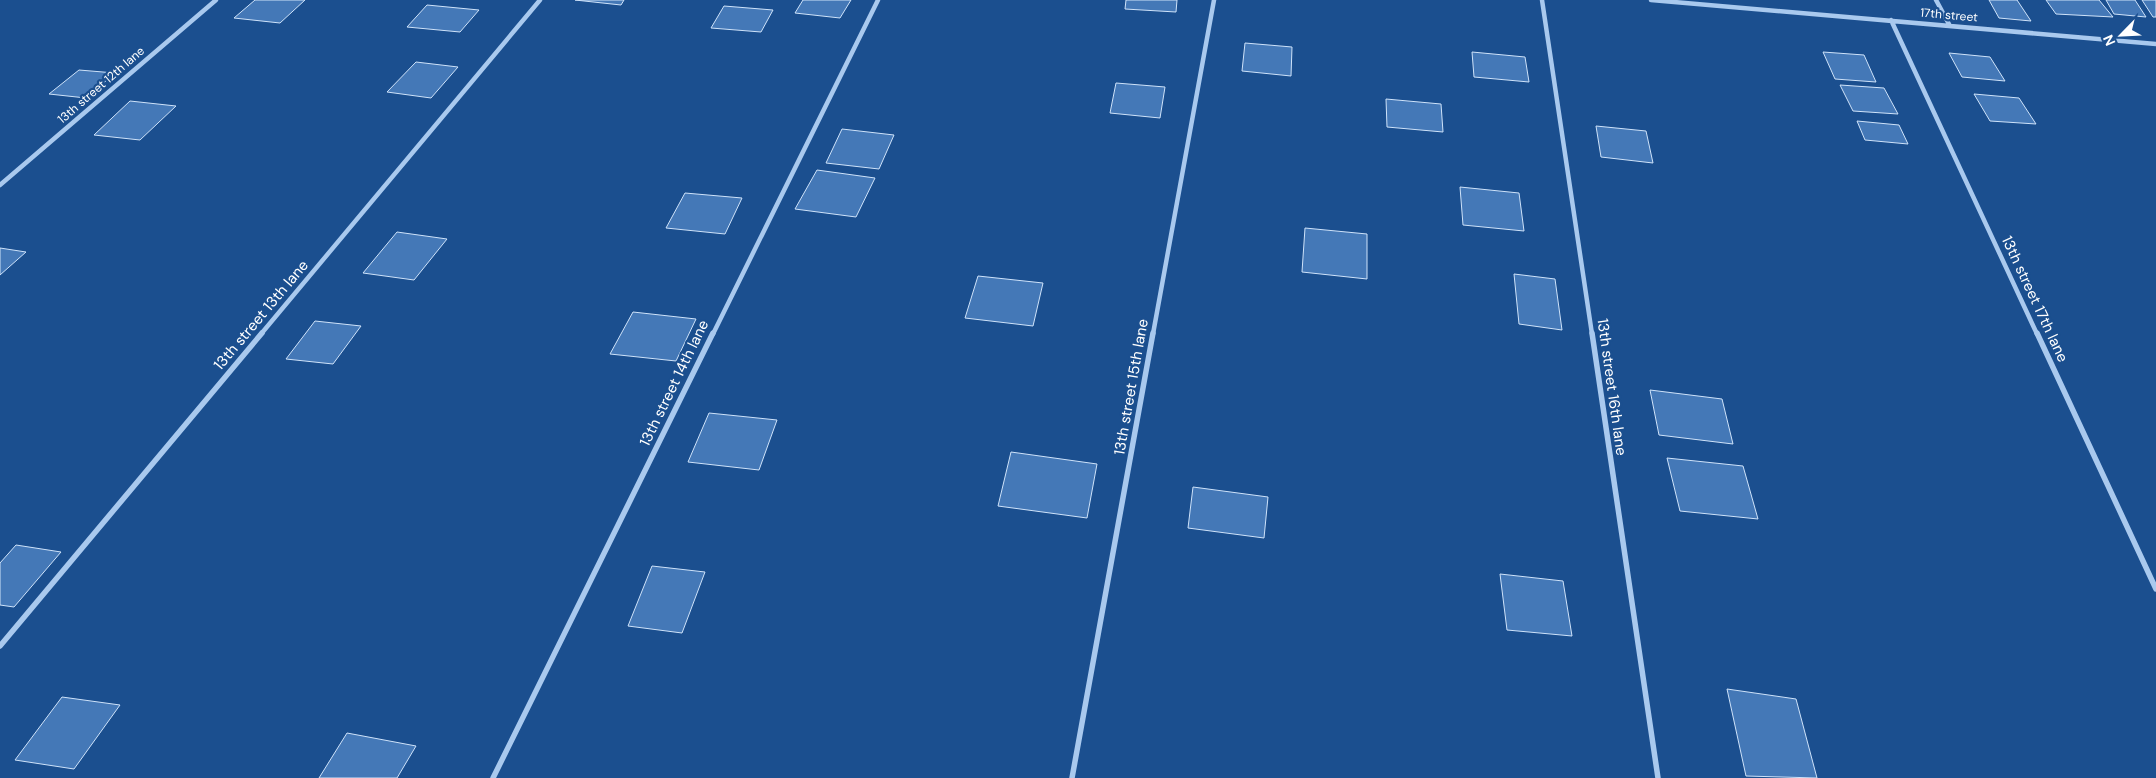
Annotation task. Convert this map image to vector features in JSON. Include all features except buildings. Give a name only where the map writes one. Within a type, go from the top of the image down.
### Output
[{"type":"street","name":"13th street 12th lane","points":[[0,185],[216,0]]},
{"type":"street","name":"13th street 13th lane","points":[[0,646],[540,0]]},
{"type":"street","name":"13th street 14th lane","points":[[493,778],[878,0]]},
{"type":"street","name":"13th street 15th lane","points":[[1072,778],[1214,0]]},
{"type":"street","name":"13th street 16th lane","points":[[1542,0],[1658,778]]},
{"type":"street","name":"17th street","points":[[1651,0],[2156,44]]},
{"type":"street","points":[[1936,0],[1950,26]]},
{"type":"street","name":"13th street 17th lane","points":[[1891,20],[2156,590]]}]
